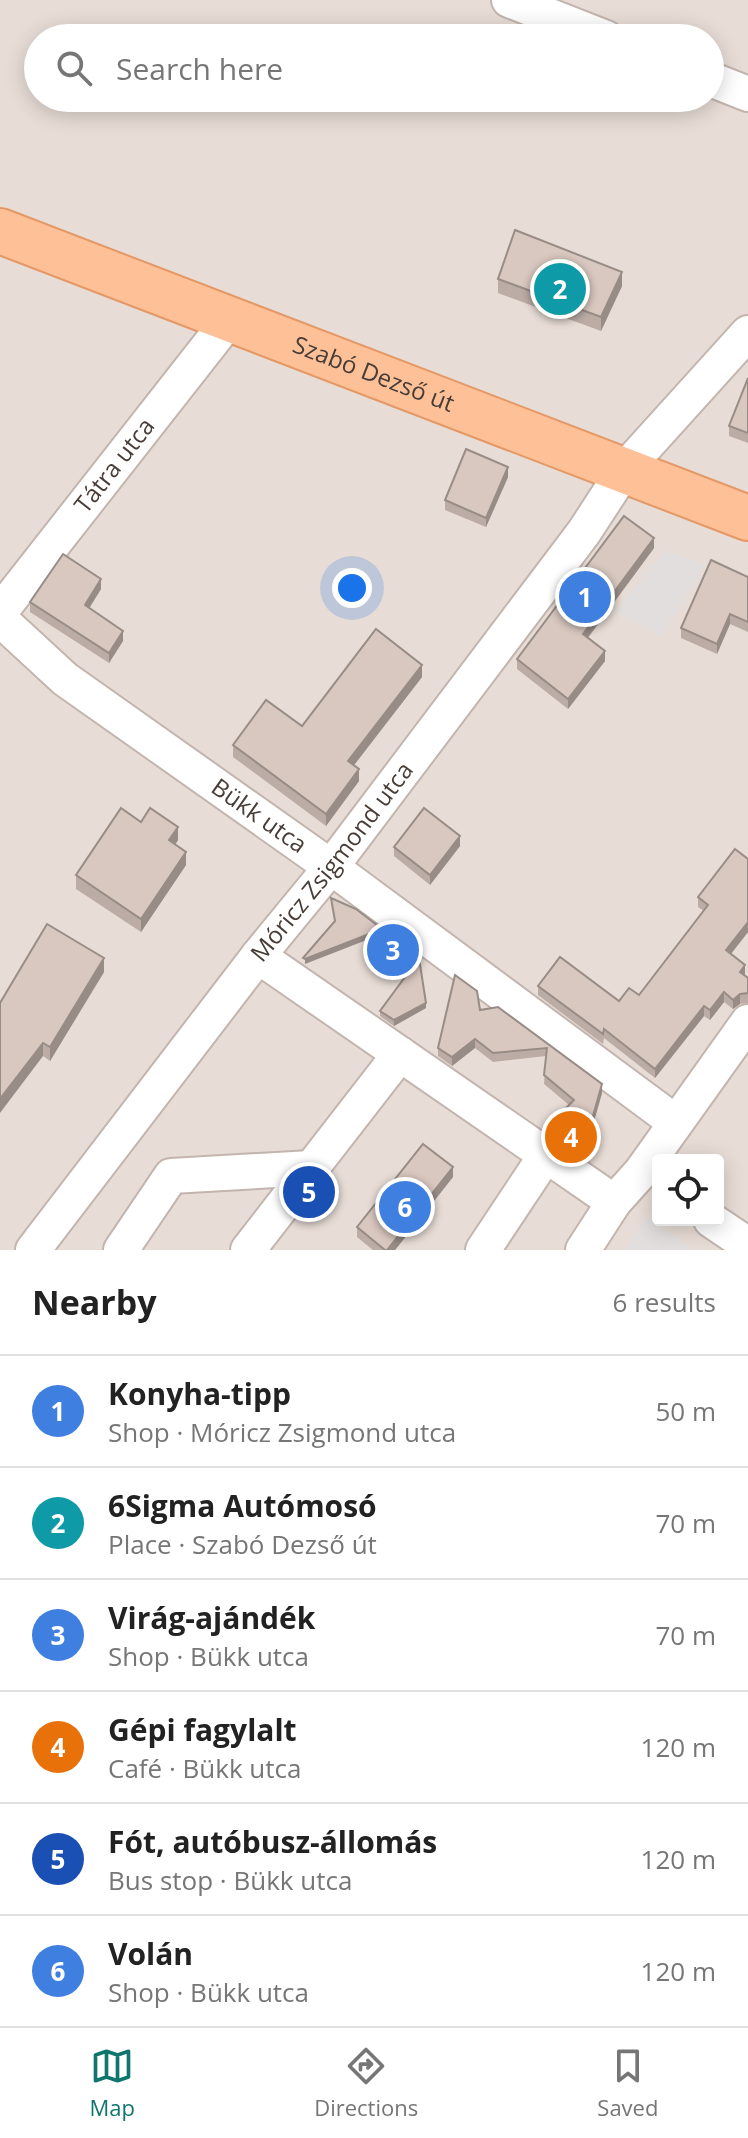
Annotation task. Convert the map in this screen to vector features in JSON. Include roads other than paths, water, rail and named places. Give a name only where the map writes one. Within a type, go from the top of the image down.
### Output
[{"type":"main road","name":"Szabó Dezső út","points":[[0,231],[748,518]]},
{"type":"street","points":[[509,0],[570,24]]},
{"type":"street","points":[[724,85],[748,94]]},
{"type":"street","name":"Tátra utca","points":[[0,612],[229,320]]},
{"type":"street","name":"Móricz Zsigmond utca","points":[[33,1250],[258,956],[331,867],[584,532],[625,469],[747,334]]},
{"type":"street","name":"Bükk utca","points":[[0,619],[65,679],[331,867],[675,1122]]},
{"type":"street","points":[[258,956],[614,1202]]},
{"type":"street","points":[[583,1250],[614,1202],[650,1178],[675,1122],[748,1022]]},
{"type":"street","points":[[248,1250],[400,1054]]},
{"type":"street","points":[[483,1250],[546,1155]]},
{"type":"street","points":[[121,1250],[171,1176],[311,1168]]},
{"type":"street","points":[[720,1226],[748,1245]]},
{"type":"place","name":"6Sigma Autómosó","points":[[560,289]]},
{"type":"place","name":"Konyha-tipp","points":[[585,597]]},
{"type":"place","name":"Virág-ajándék","points":[[393,950]]},
{"type":"place","name":"Gépi fagylalt","points":[[571,1137]]},
{"type":"place","name":"Fót, autóbusz-állomás","points":[[309,1192]]},
{"type":"place","name":"Volán","points":[[405,1207]]}]
